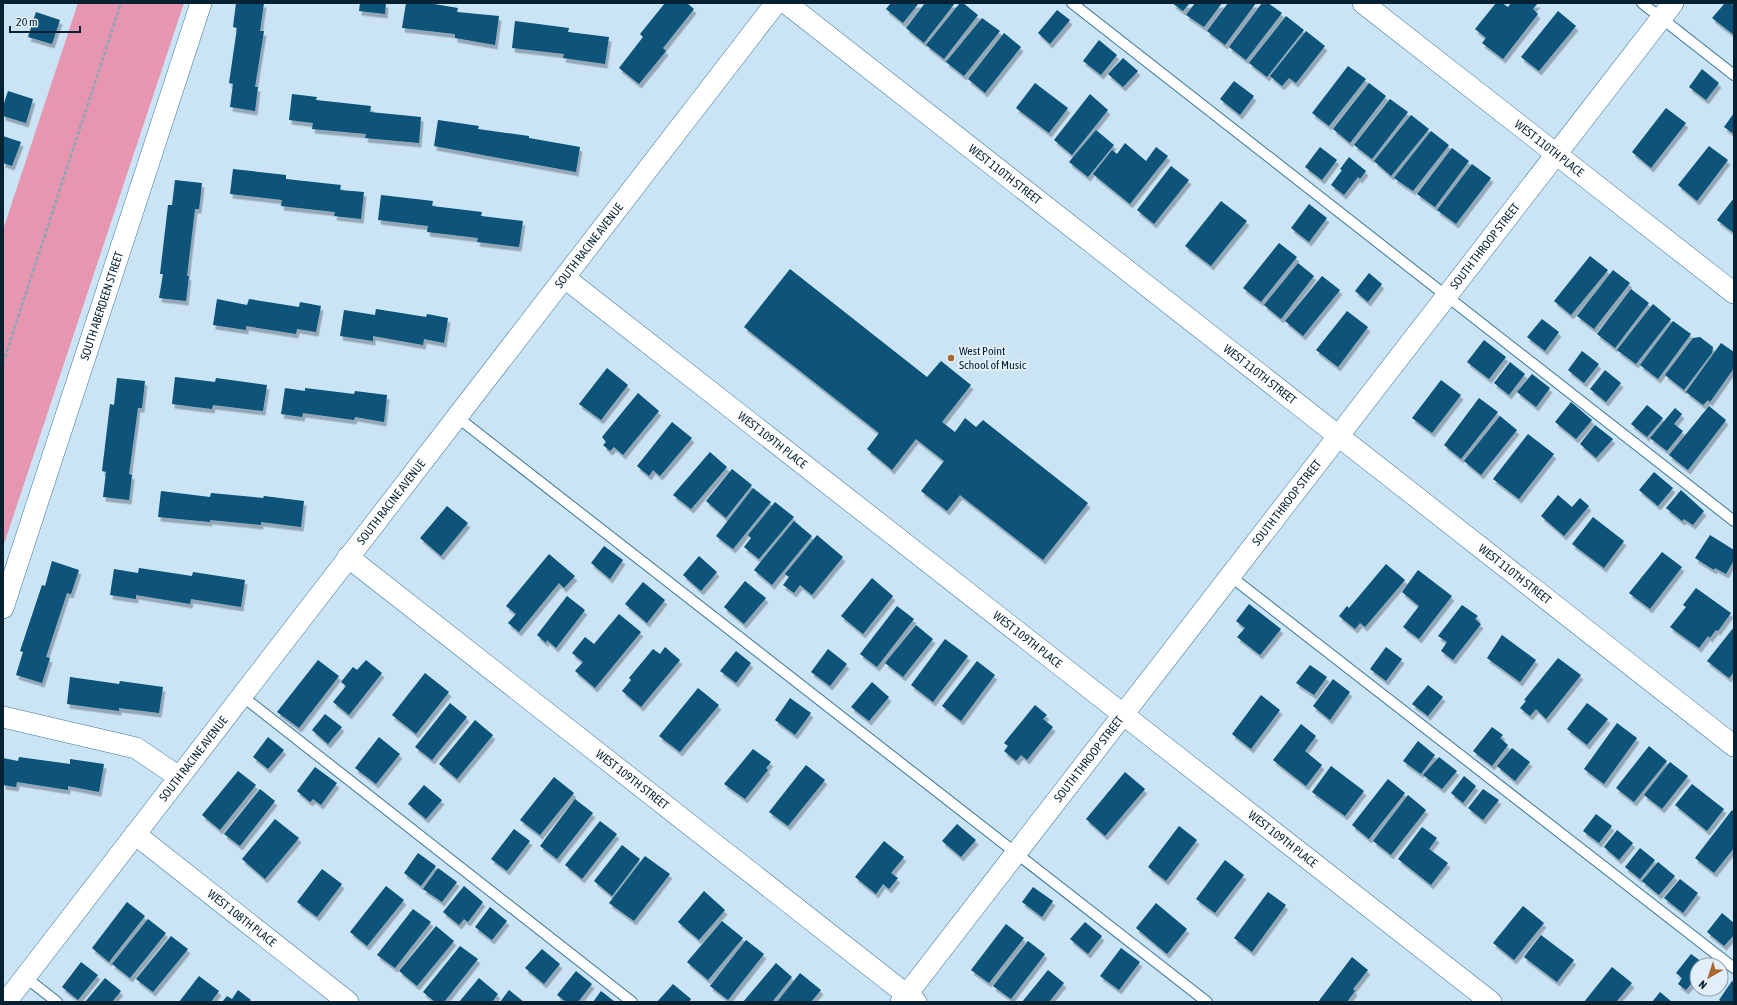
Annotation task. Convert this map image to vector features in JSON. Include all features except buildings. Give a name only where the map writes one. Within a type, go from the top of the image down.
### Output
[{"type":"street","name":"SOUTH ABERDEEN STREET","points":[[3,608],[201,3]]},
{"type":"street","name":"SOUTH RACINE AVENUE","points":[[6,1002],[776,3]]},
{"type":"street","name":"WEST 110TH STREET","points":[[786,3],[1734,746]]},
{"type":"street","name":"WEST 110TH PLACE","points":[[1363,3],[1734,293]]},
{"type":"street","name":"SOUTH THROOP STREET","points":[[908,1000],[1016,853],[1667,10]]},
{"type":"street","name":"WEST 109TH PLACE","points":[[565,278],[1491,1002]]},
{"type":"street","name":"WEST 109TH STREET","points":[[348,557],[908,1000]]},
{"type":"street","points":[[3,717],[136,748],[179,777]]},
{"type":"street","name":"WEST 108TH PLACE","points":[[135,834],[348,1002]]},
{"type":"lane","points":[[1072,3],[1734,521]]},
{"type":"lane","points":[[1642,3],[1667,10],[1734,75]]},
{"type":"lane","points":[[457,417],[1207,1002]]},
{"type":"lane","points":[[1230,576],[1734,968]]},
{"type":"lane","points":[[242,696],[632,1002]]},
{"type":"lane","points":[[25,977],[56,1002]]},
{"type":"path","points":[[3,363],[121,3]]},
{"type":"shaded area","points":[[78,3],[184,3],[3,547],[3,230]]},
{"type":"place","name":"West Point School of Music","points":[[951,358]]}]
